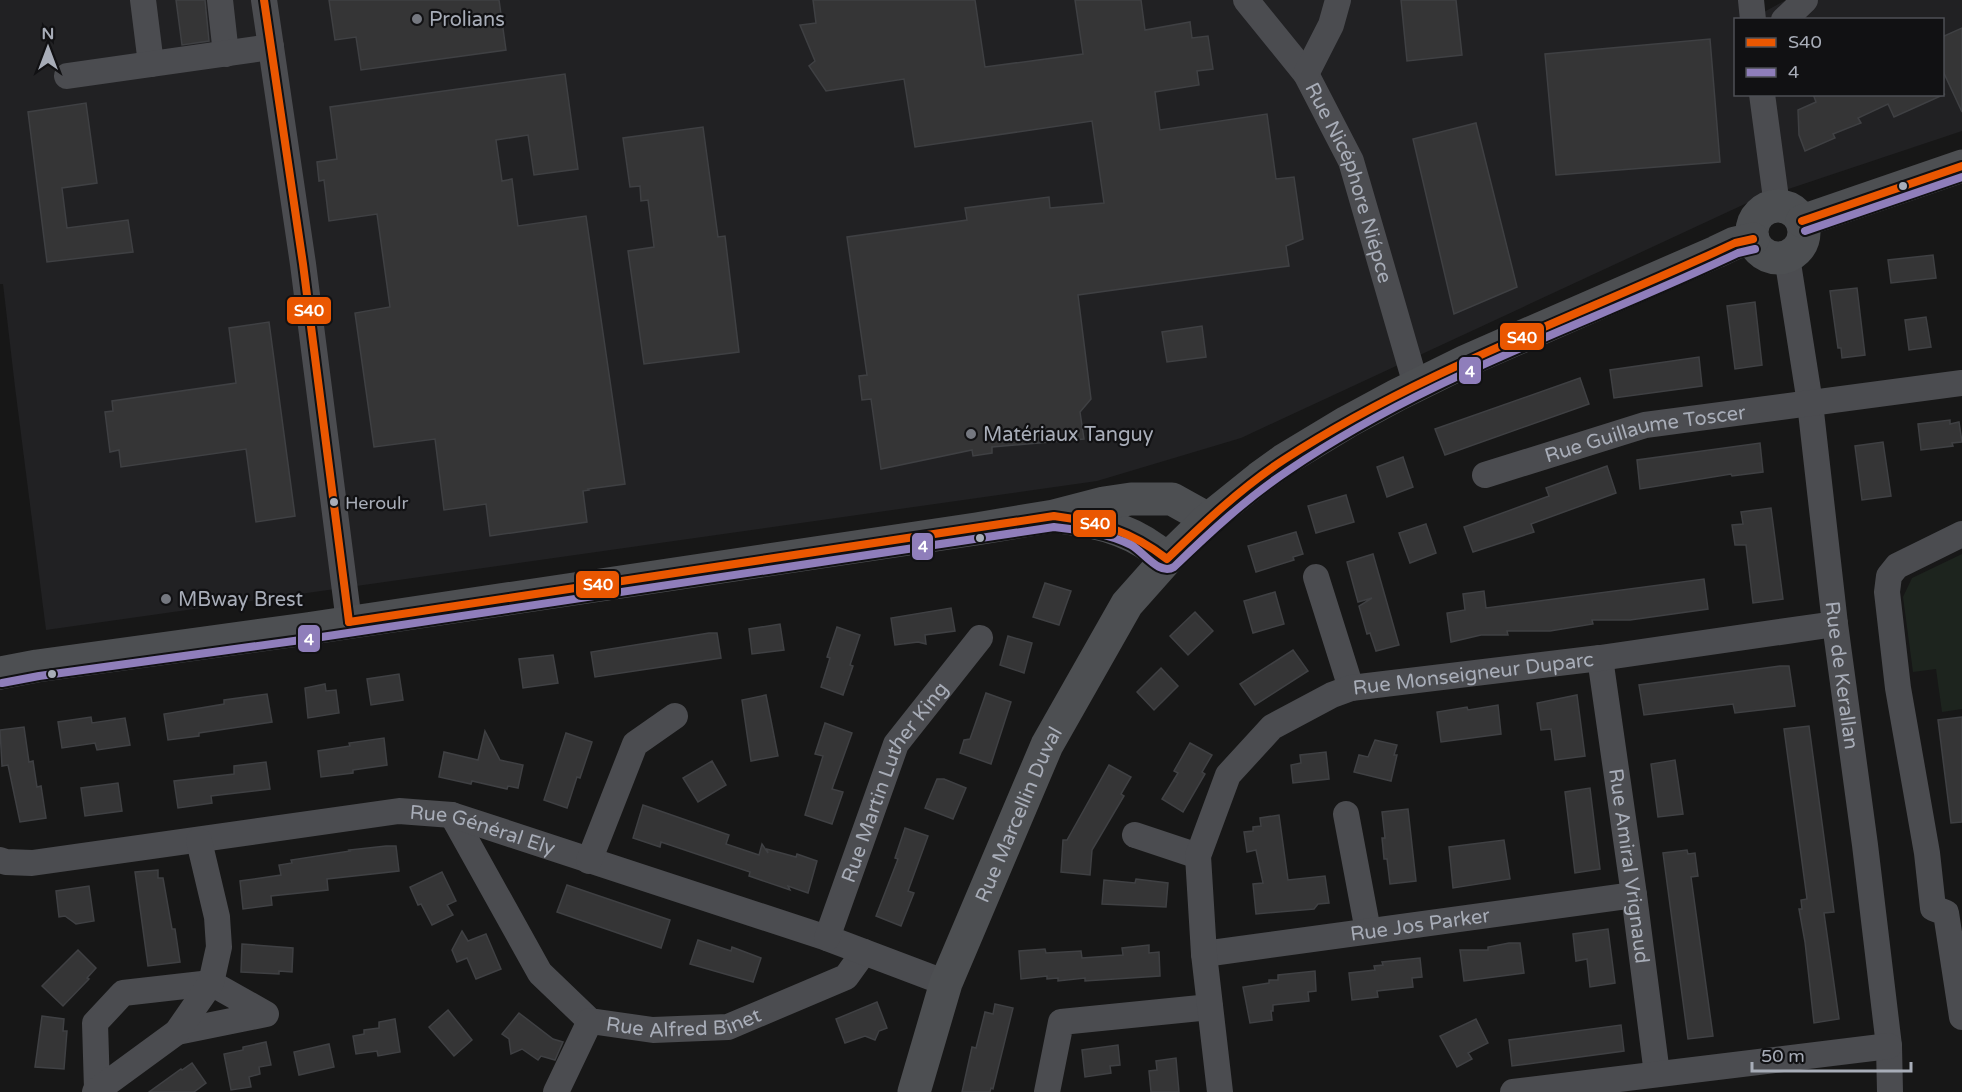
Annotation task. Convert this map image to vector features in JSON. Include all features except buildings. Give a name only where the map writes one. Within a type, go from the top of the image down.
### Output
[{"type":"main road","points":[[1789,213],[1804,235],[1802,242],[1793,253],[1786,257],[1772,258],[1755,246],[1752,239],[1753,224],[1762,211],[1789,213],[1962,166]]},
{"type":"main road","name":"Rue Marcellin Duval","points":[[914,1092],[946,983],[1047,746],[1127,604],[1167,559],[1208,519],[1284,460],[1347,422],[1416,385],[1716,252],[1752,239]]},
{"type":"main road","points":[[0,673],[1054,516],[1131,498],[1172,499],[1208,519]]},
{"type":"main road","points":[[1054,516],[1096,522],[1137,536],[1167,559]]},
{"type":"street","points":[[142,0],[152,64]]},
{"type":"street","points":[[220,0],[226,54]]},
{"type":"street","points":[[264,0],[303,264],[349,622]]},
{"type":"street","name":"Rue Nicéphore Niépce","points":[[1246,0],[1306,74],[1351,161],[1416,385]]},
{"type":"street","points":[[1306,74],[1331,25],[1338,0]]},
{"type":"street","points":[[1751,0],[1753,18]]},
{"type":"street","points":[[1786,18],[1805,0]]},
{"type":"street","points":[[67,76],[271,47]]},
{"type":"street","points":[[1762,96],[1789,213]]},
{"type":"street","name":"Rue de Kerallan","points":[[1786,257],[1809,403],[1834,624],[1889,1046],[1890,1092]]},
{"type":"street","name":"Rue Guillaume Toscer","points":[[1485,475],[1645,425],[1962,382]]},
{"type":"street","points":[[1962,534],[1897,566],[1889,576],[1887,592],[1898,688],[1928,853],[1933,908],[1946,913],[1962,1017]]},
{"type":"street","points":[[1317,577],[1351,687]]},
{"type":"street","name":"Rue Monseigneur Duparc","points":[[1220,1092],[1204,954],[1198,856],[1228,775],[1272,727],[1351,687],[1600,658],[1834,624]]},
{"type":"street","name":"Rue Martin Luther King","points":[[827,938],[896,744],[981,639]]},
{"type":"street","name":"Rue Amiral Vrignaud","points":[[1600,658],[1657,1074]]},
{"type":"street","points":[[589,861],[635,744],[675,716]]},
{"type":"street","name":"Rue Général Ely","points":[[0,860],[32,863],[399,811],[452,815],[827,938],[946,983]]},
{"type":"street","points":[[1346,814],[1368,931]]},
{"type":"street","name":"Rue Alfred Binet","points":[[452,815],[540,973],[590,1022],[652,1030],[728,1027],[846,977],[864,952]]},
{"type":"street","points":[[1135,835],[1198,856]]},
{"type":"street","points":[[96,1090],[177,1032],[211,983],[219,947],[218,917],[199,841]]},
{"type":"street","name":"Rue Jos Parker","points":[[1204,954],[1634,895]]},
{"type":"street","points":[[96,1090],[95,1023],[123,993],[211,983],[266,1014],[177,1032]]},
{"type":"street","points":[[1047,1092],[1061,1022],[1210,1007]]},
{"type":"street","points":[[556,1092],[590,1022]]},
{"type":"street","points":[[1513,1092],[1889,1046]]},
{"type":"shaded area","points":[[0,0],[1743,0],[1745,18],[1734,18],[1734,96],[1944,96],[1944,18],[1753,18],[1786,0],[1962,0],[1962,131],[1747,203],[1241,438],[1097,481],[46,630],[3,284],[0,284]]},
{"type":"shaded area","points":[[1962,554],[1962,709],[1942,712],[1936,669],[1913,672],[1903,597],[1912,578]]},
{"type":"transit line","name":"S40","points":[[264,0],[303,264],[349,622]]},
{"type":"transit line","name":"S40","points":[[1802,221],[1962,166]]},
{"type":"transit line","name":"4","points":[[1805,231],[1962,177]]},
{"type":"transit line","name":"S40","points":[[349,622],[1054,516],[1086,521],[1114,529],[1140,541],[1167,559],[1254,481],[1285,459],[1339,427],[1450,369],[1735,243],[1753,239]]},
{"type":"transit line","name":"4","points":[[2,683],[1054,527],[1094,533],[1122,541],[1136,548],[1157,566],[1168,569],[1174,567],[1229,516],[1273,481],[1396,406],[1509,353],[1738,253],[1755,249]]},
{"type":"place","name":"Prolians","points":[[417,19]]},
{"type":"place","name":"Matériaux Tanguy","points":[[971,434]]},
{"type":"place","name":"Heroulr","points":[[334,502]]},
{"type":"place","name":"MBway Brest","points":[[166,599]]}]
